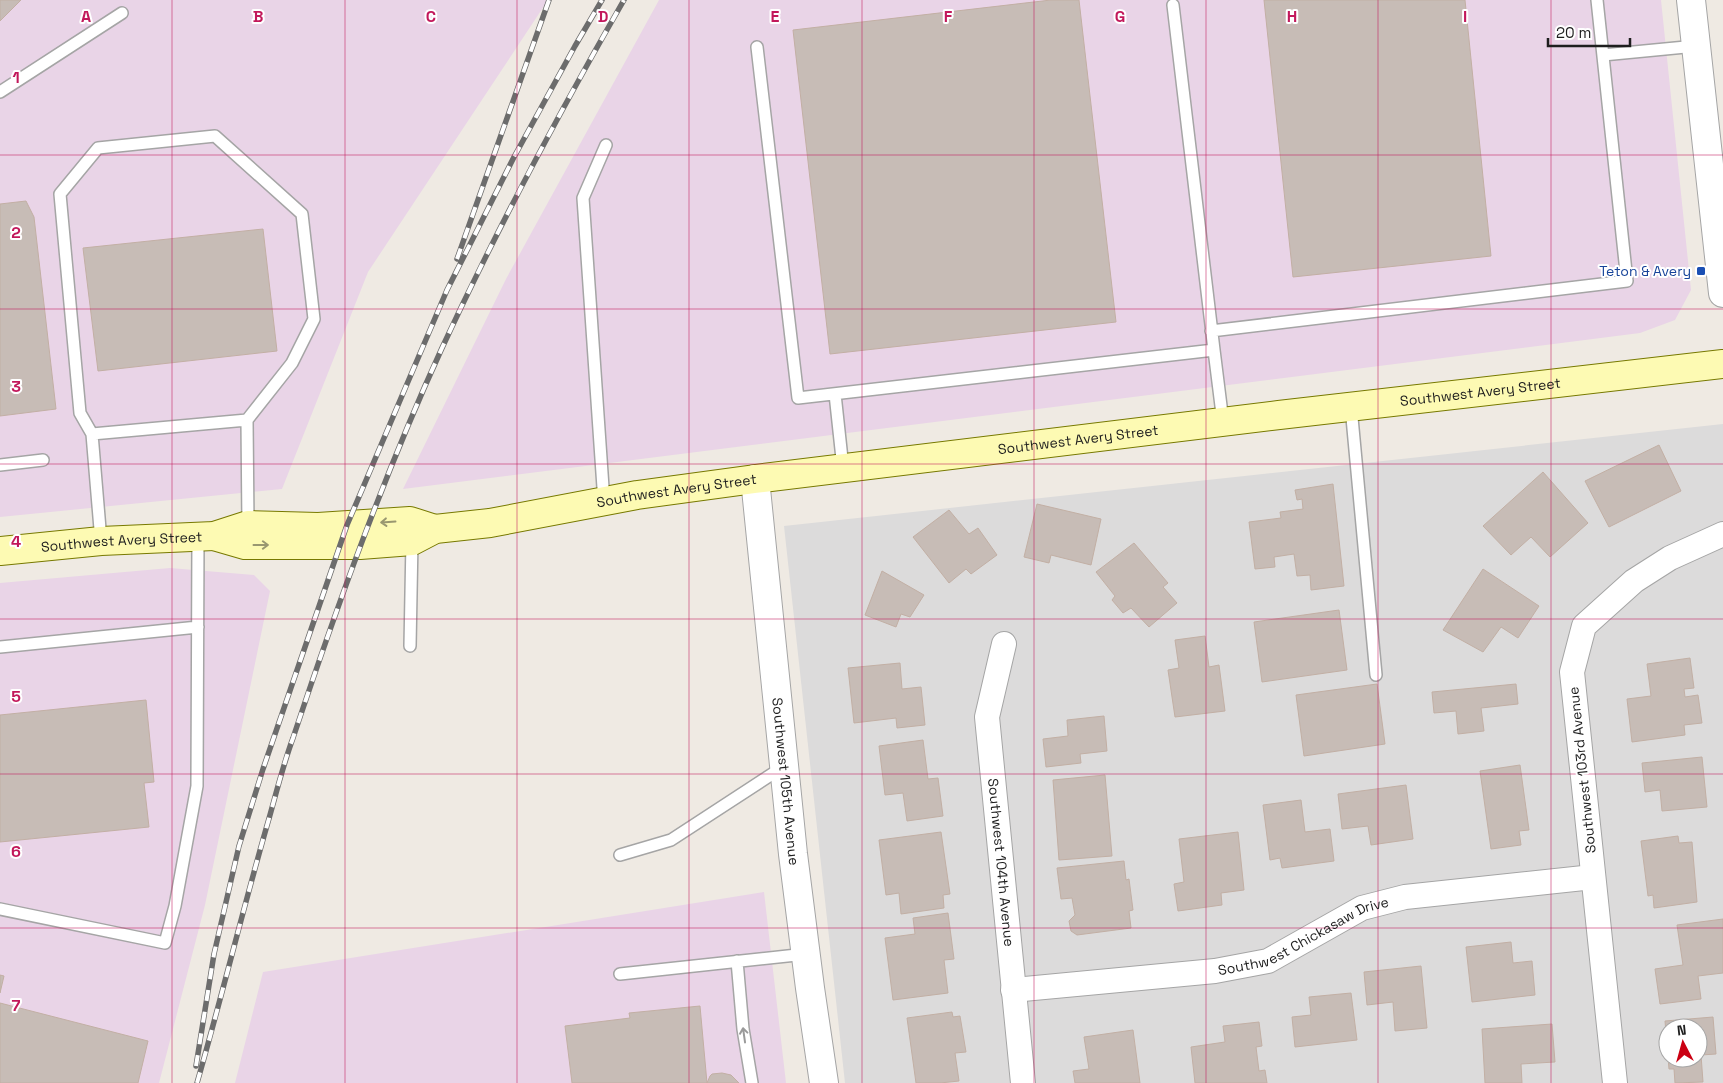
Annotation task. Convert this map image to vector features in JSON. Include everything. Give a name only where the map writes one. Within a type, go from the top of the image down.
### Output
[{"type":"main road","name":"Southwest Avery Street","points":[[206,536],[245,545],[360,545],[604,502],[755,479],[1723,364]]},
{"type":"main road","name":"Southwest Avery Street","points":[[0,551],[101,541],[206,536],[248,525],[318,527],[410,521],[424,535]]},
{"type":"street","points":[[1691,0],[1720,232],[1723,293]]},
{"type":"street","name":"Southwest 105th Avenue","points":[[755,479],[784,766],[806,954],[824,1083]]},
{"type":"street","name":"Southwest 103rd Avenue","points":[[1615,1083],[1572,672],[1584,626],[1634,581],[1670,558],[1723,534]]},
{"type":"street","name":"Southwest 104th Avenue","points":[[1004,644],[986,717],[1023,1083]]},
{"type":"street","name":"Southwest Chickasaw Drive","points":[[1013,990],[1215,971],[1268,961],[1362,908],[1406,897],[1594,877]]},
{"type":"lane","points":[[1211,331],[1627,281],[1597,0]]},
{"type":"lane","points":[[1173,4],[1223,422]]},
{"type":"lane","points":[[0,92],[122,13]]},
{"type":"lane","points":[[1603,55],[1696,46]]},
{"type":"lane","points":[[757,47],[798,398],[1214,350]]},
{"type":"lane","points":[[101,541],[92,434],[80,413],[60,194],[98,148],[215,136],[302,214],[314,320],[292,363],[247,420],[248,525]]},
{"type":"lane","points":[[604,502],[582,198],[606,145]]},
{"type":"lane","points":[[835,394],[843,468]]},
{"type":"lane","points":[[1351,407],[1376,675]]},
{"type":"lane","points":[[92,434],[247,420]]},
{"type":"lane","points":[[0,465],[43,460]]},
{"type":"lane","points":[[410,646],[424,535]]},
{"type":"lane","points":[[0,909],[165,943],[175,906],[197,786],[198,627],[206,536]]},
{"type":"lane","points":[[0,647],[198,627]]},
{"type":"lane","points":[[620,855],[671,840],[784,766]]},
{"type":"lane","points":[[620,974],[806,954]]},
{"type":"lane","points":[[737,961],[752,1083]]},
{"type":"shaded area","points":[[0,0],[548,0],[368,272],[282,489],[0,517]]},
{"type":"shaded area","points":[[659,0],[1661,0],[1691,290],[1675,320],[1640,333],[403,489],[506,279]]},
{"type":"shaded area","points":[[1723,424],[1723,1083],[845,1083],[784,526]]},
{"type":"shaded area","points":[[170,568],[254,575],[270,591],[205,905],[159,1083],[0,1083],[0,583]]},
{"type":"shaded area","points":[[764,892],[786,1083],[235,1083],[263,972]]},
{"type":"building","points":[[0,0],[21,0],[0,21]]},
{"type":"building","points":[[1051,0],[1079,0],[1116,322],[830,354],[793,30]]},
{"type":"building","points":[[1264,0],[1465,0],[1491,256],[1293,277]]},
{"type":"building","points":[[26,201],[34,217],[56,409],[0,416],[0,204]]},
{"type":"building","points":[[263,229],[277,351],[98,371],[83,248]]},
{"type":"building","points":[[1659,445],[1681,491],[1609,527],[1585,481]]},
{"type":"building","points":[[1543,472],[1588,523],[1550,557],[1531,537],[1511,555],[1483,526]]},
{"type":"building","points":[[1333,484],[1344,586],[1311,590],[1310,575],[1297,576],[1294,554],[1274,557],[1275,567],[1255,569],[1249,522],[1281,518],[1280,512],[1303,509],[1302,499],[1297,500],[1295,490]]},
{"type":"building","points":[[1037,504],[1101,519],[1091,565],[1051,555],[1049,563],[1024,557]]},
{"type":"building","points":[[949,510],[969,534],[978,528],[997,555],[971,574],[966,569],[949,583],[913,537]]},
{"type":"building","points":[[1134,543],[1168,583],[1163,587],[1177,603],[1149,627],[1131,608],[1123,613],[1112,600],[1115,596],[1096,572]]},
{"type":"building","points":[[1483,569],[1539,606],[1518,638],[1501,627],[1483,652],[1443,630]]},
{"type":"building","points":[[882,571],[924,595],[910,617],[901,614],[896,627],[865,615]]},
{"type":"building","points":[[1339,610],[1347,670],[1262,682],[1254,622]]},
{"type":"building","points":[[1205,636],[1209,667],[1219,665],[1225,711],[1175,717],[1168,670],[1179,668],[1175,640]]},
{"type":"building","points":[[1690,658],[1694,688],[1684,689],[1685,697],[1698,695],[1702,723],[1684,725],[1685,735],[1632,742],[1627,699],[1651,696],[1647,664]]},
{"type":"building","points":[[900,663],[902,689],[921,687],[925,725],[897,728],[896,718],[854,723],[848,668]]},
{"type":"building","points":[[1377,684],[1385,744],[1304,756],[1296,695]]},
{"type":"building","points":[[1516,684],[1518,704],[1481,708],[1484,731],[1458,734],[1456,711],[1434,713],[1432,692]]},
{"type":"building","points":[[146,700],[154,782],[144,783],[149,827],[0,842],[0,715]]},
{"type":"building","points":[[1104,716],[1107,751],[1080,754],[1081,763],[1046,767],[1043,739],[1068,736],[1067,720]]},
{"type":"building","points":[[923,740],[928,779],[938,778],[943,816],[907,821],[903,793],[885,795],[879,746]]},
{"type":"building","points":[[1702,757],[1707,807],[1662,811],[1660,790],[1645,792],[1642,763]]},
{"type":"building","points":[[1520,765],[1529,830],[1519,831],[1521,845],[1491,849],[1480,771]]},
{"type":"building","points":[[1105,775],[1112,856],[1059,860],[1053,780]]},
{"type":"building","points":[[1406,785],[1413,839],[1371,845],[1368,826],[1342,829],[1338,794]]},
{"type":"building","points":[[1301,800],[1305,832],[1330,829],[1334,861],[1282,868],[1280,858],[1270,860],[1263,805]]},
{"type":"building","points":[[941,832],[950,894],[943,895],[944,908],[901,914],[899,893],[886,895],[879,840]]},
{"type":"building","points":[[1238,832],[1244,890],[1221,893],[1222,905],[1178,911],[1174,884],[1184,882],[1179,839]]},
{"type":"building","points":[[1678,836],[1679,843],[1692,842],[1697,902],[1654,908],[1653,895],[1648,896],[1641,841]]},
{"type":"building","points":[[1124,861],[1126,880],[1129,879],[1133,910],[1129,911],[1131,928],[1077,935],[1071,931],[1069,921],[1075,915],[1072,898],[1061,899],[1057,868]]},
{"type":"building","points":[[948,913],[954,959],[944,960],[948,993],[893,1000],[885,938],[915,934],[913,918]]},
{"type":"building","points":[[1723,919],[1723,973],[1698,976],[1701,999],[1660,1004],[1655,969],[1683,965],[1677,925]]},
{"type":"building","points":[[1511,942],[1513,963],[1532,961],[1535,995],[1472,1002],[1466,947]]},
{"type":"building","points":[[1421,966],[1427,1028],[1395,1031],[1393,1002],[1367,1005],[1364,972]]},
{"type":"building","points":[[0,975],[4,976],[0,993]]},
{"type":"building","points":[[1351,993],[1357,1040],[1295,1047],[1292,1017],[1311,1015],[1309,997]]},
{"type":"building","points":[[0,1003],[148,1041],[138,1083],[0,1083]]},
{"type":"building","points":[[700,1006],[707,1083],[572,1083],[565,1026],[630,1018],[629,1013]]},
{"type":"building","points":[[952,1012],[953,1017],[960,1016],[966,1052],[955,1053],[959,1081],[916,1083],[907,1018]]},
{"type":"building","points":[[1713,1017],[1716,1054],[1708,1055],[1708,1018],[1701,1018]]},
{"type":"building","points":[[1259,1022],[1262,1046],[1256,1047],[1259,1071],[1265,1070],[1267,1083],[1195,1083],[1191,1047],[1225,1042],[1223,1026]]},
{"type":"building","points":[[1552,1024],[1555,1062],[1521,1064],[1522,1083],[1485,1083],[1482,1029]]},
{"type":"building","points":[[1133,1030],[1140,1083],[1075,1083],[1073,1071],[1089,1069],[1084,1037]]},
{"type":"building","points":[[1702,1068],[1703,1082],[1675,1083],[1674,1069],[1669,1069]]},
{"type":"building","points":[[722,1073],[731,1075],[739,1083],[707,1083],[712,1074]]},
{"type":"railway","points":[[457,259],[549,0]]},
{"type":"railway","points":[[196,1066],[214,954],[239,846],[263,769],[347,525],[447,290],[514,157],[602,0]]},
{"type":"railway","points":[[197,1083],[286,759],[344,590],[381,492],[442,348],[484,259],[552,128],[624,0]]},
{"type":"place","name":"Teton & Avery","points":[[1701,271]]}]
